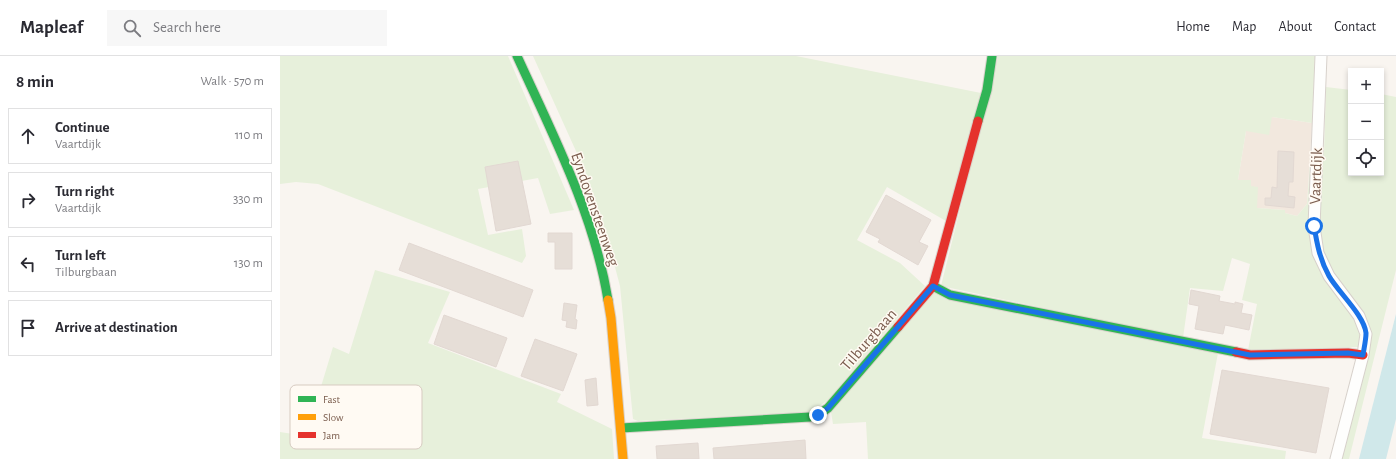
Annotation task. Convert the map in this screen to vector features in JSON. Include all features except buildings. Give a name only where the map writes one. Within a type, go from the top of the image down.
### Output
[{"type":"street","name":"Eyndovensteenweg","points":[[517,56],[574,182],[592,235],[609,301],[621,428]]},
{"type":"street","name":"Tilburgbaan","points":[[621,428],[810,418],[818,415],[828,408],[933,286],[987,90],[992,56]]},
{"type":"street","name":"Vaartdijk","points":[[1321,56],[1314,226],[1318,253],[1329,276],[1363,324],[1366,334],[1363,355],[1336,459]]},
{"type":"street","points":[[933,286],[950,295],[1250,355],[1348,353],[1363,355]]},
{"type":"street","points":[[621,428],[623,459]]},
{"type":"shaded area","points":[[1272,117],[1312,123],[1307,204],[1297,216],[1285,213],[1285,210],[1257,208],[1251,186],[1251,180],[1238,180],[1246,131]]},
{"type":"green space","points":[[280,56],[508,56],[574,210],[550,214],[538,178],[478,189],[488,235],[522,229],[526,256],[522,263],[318,184],[296,182],[280,184]]},
{"type":"green space","points":[[533,56],[796,56],[981,93],[946,221],[887,187],[857,240],[900,263],[925,286],[828,400],[811,412],[638,421],[633,419],[620,286],[607,237],[585,171]]},
{"type":"green space","points":[[998,56],[1315,56],[1312,123],[1272,117],[1269,135],[1246,131],[1238,180],[1251,180],[1251,186],[1258,187],[1257,208],[1285,210],[1285,213],[1297,216],[1307,204],[1311,151],[1324,152],[1326,87],[1348,90],[1348,176],[1384,176],[1384,95],[1396,97],[1396,270],[1349,459],[1338,459],[1370,338],[1334,277],[1326,282],[1358,323],[1361,333],[1358,347],[1248,350],[1257,304],[1242,300],[1250,264],[1232,258],[1223,291],[1190,288],[1183,338],[941,286]]},
{"type":"green space","points":[[375,270],[450,292],[428,343],[561,394],[557,402],[612,429],[614,459],[280,459],[280,432],[290,434],[290,449],[422,449],[422,385],[321,385],[333,347],[349,354]]},
{"type":"green space","points":[[935,291],[1218,353],[1202,438],[1286,451],[1285,459],[868,459],[866,422],[833,424],[831,412]]},
{"type":"water","points":[[1396,314],[1396,419],[1386,459],[1359,459]]},
{"type":"traffic: fast","points":[[517,56],[558,145],[583,206],[602,268],[608,300]]},
{"type":"traffic: fast","points":[[978,121],[987,90],[992,56]]},
{"type":"traffic: fast","points":[[933,286],[950,295],[1236,352]]},
{"type":"traffic: fast","points":[[621,428],[810,417],[818,415],[828,408],[898,327]]},
{"type":"traffic: slow","points":[[608,300],[611,318],[623,459]]},
{"type":"traffic: jam","points":[[898,327],[933,286],[978,121]]},
{"type":"traffic: jam","points":[[1236,352],[1250,355],[1348,353],[1363,355]]},
{"type":"route","points":[[818,415],[828,408],[933,286],[950,295],[1250,355],[1348,353],[1363,355],[1366,334],[1363,324],[1329,276],[1318,253],[1314,226]]}]
